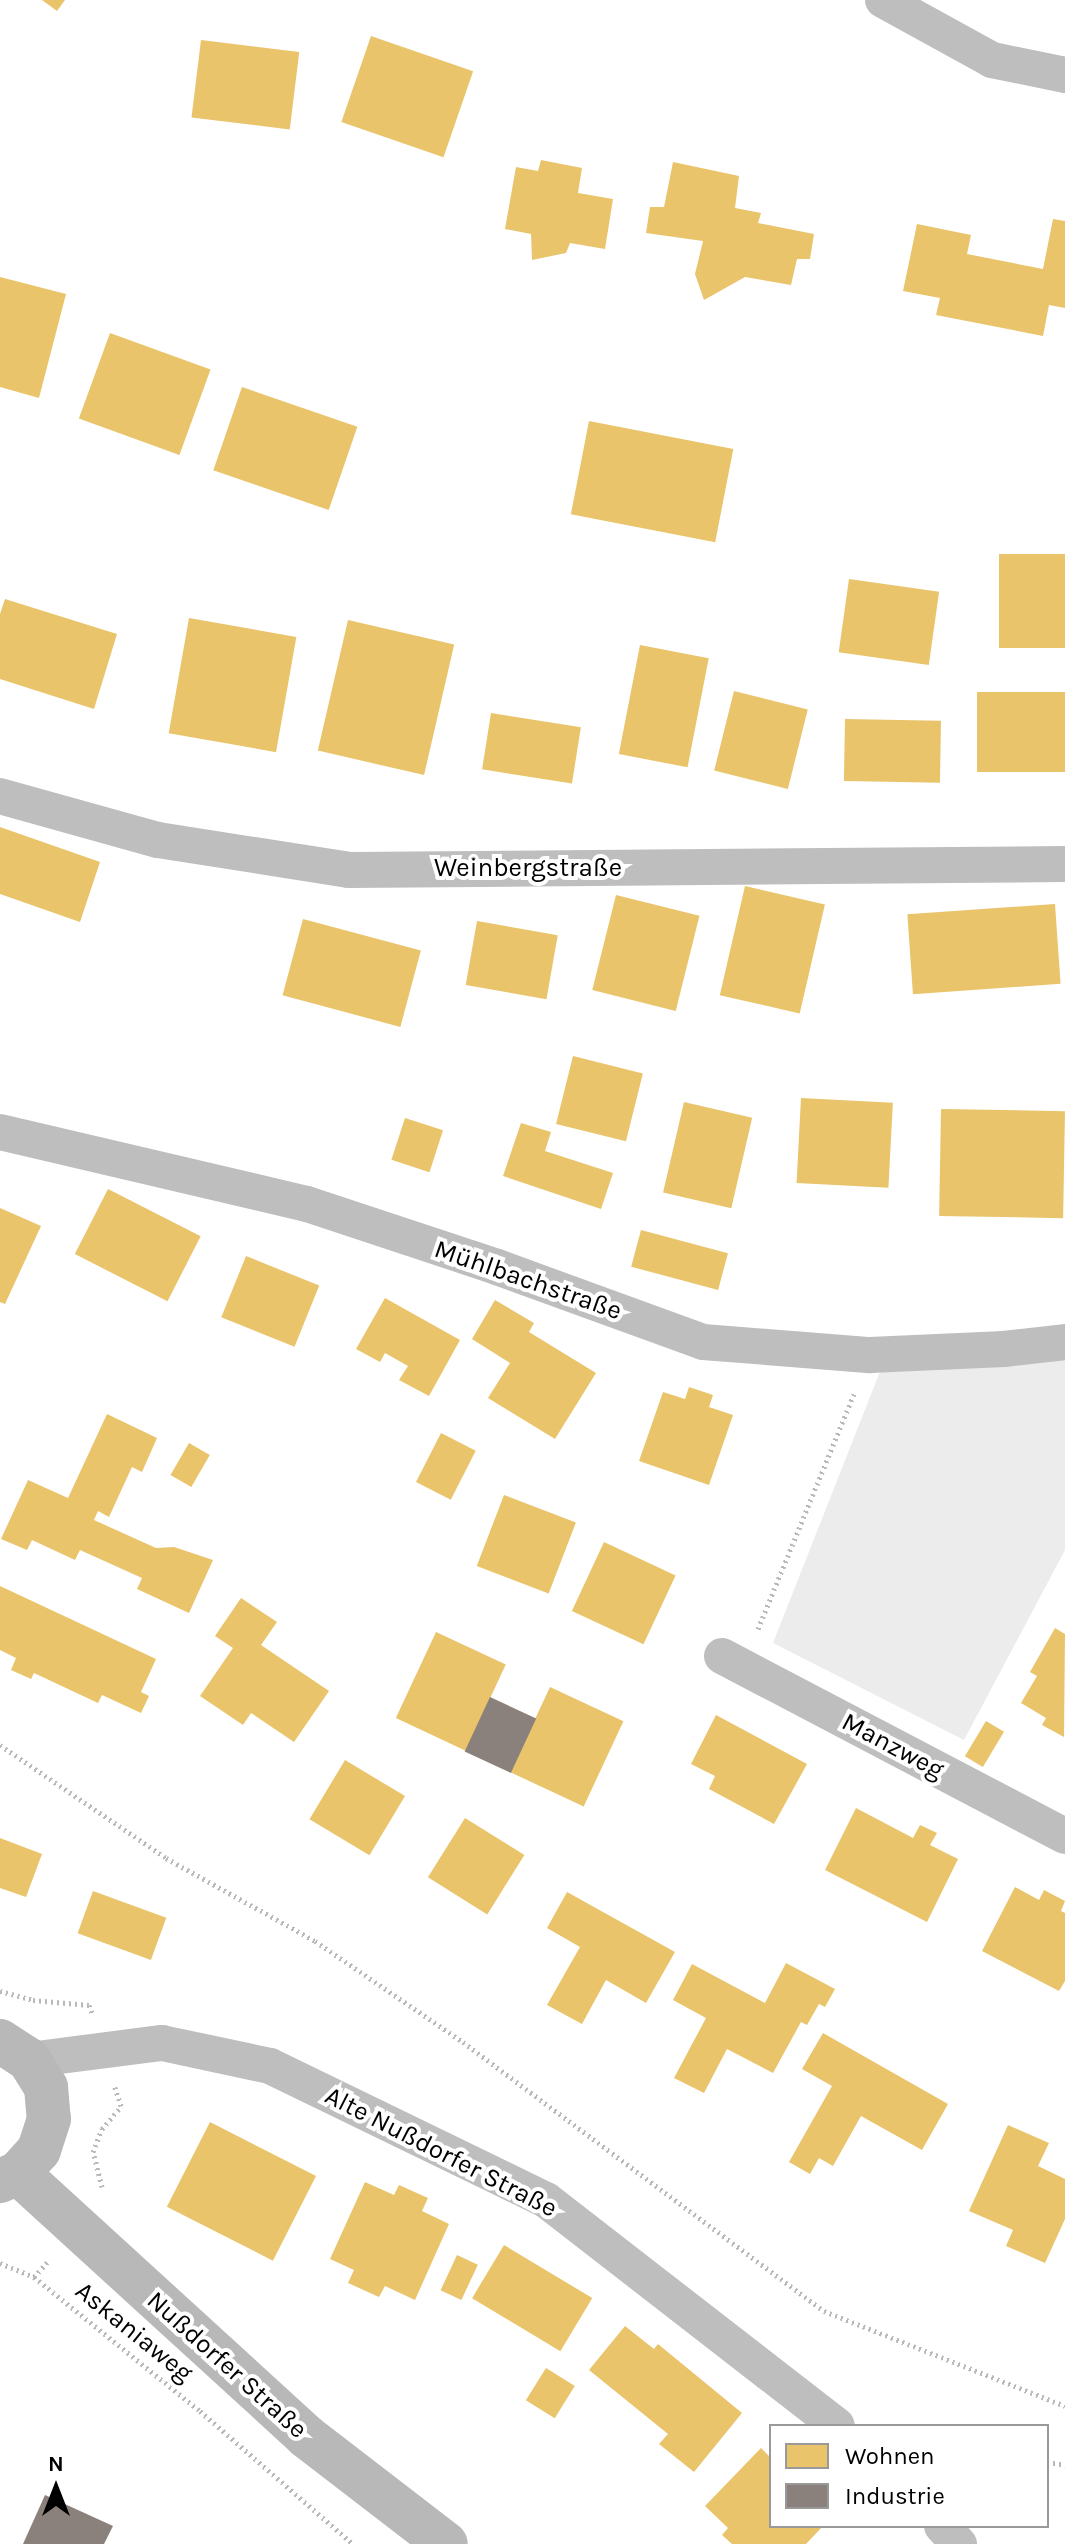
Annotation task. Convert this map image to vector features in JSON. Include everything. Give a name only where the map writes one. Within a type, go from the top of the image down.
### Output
[{"type":"street","points":[[883,0],[992,60],[1065,75]]},
{"type":"street","name":"Weinbergstraße","points":[[0,796],[158,840],[349,870],[1065,864]]},
{"type":"street","name":"Mühlbachstraße","points":[[0,1132],[307,1204],[497,1267],[703,1342],[870,1355],[1004,1349],[1065,1342]]},
{"type":"street","name":"Manzweg","points":[[732,1662],[1065,1836]]},
{"type":"street","name":"Alte Nußdorfer Straße","points":[[15,2050],[162,2043],[270,2066],[546,2200],[834,2424]]},
{"type":"street","name":"Nußdorfer Straße","points":[[15,2050],[46,2087],[49,2119],[39,2150],[9,2177],[307,2437],[446,2544]]},
{"type":"street","points":[[944,2528],[959,2544]]},
{"type":"path","points":[[732,1662],[870,1355]]},
{"type":"path","points":[[0,1745],[166,1858],[340,1958],[463,2042],[824,2311],[1065,2406]]},
{"type":"path","points":[[0,1991],[33,2000],[89,2005]]},
{"type":"path","points":[[105,2200],[93,2152],[102,2129],[121,2106]]},
{"type":"path","name":"Askaniaweg","points":[[0,2263],[34,2277],[200,2411],[353,2544]]},
{"type":"shaded area","points":[[1065,1351],[1065,1550],[964,1740],[773,1643],[881,1369]]},
{"type":"building: Wohnen","points":[[42,0],[65,0],[57,11]]},
{"type":"building: Wohnen","points":[[371,36],[473,71],[443,157],[341,122]]},
{"type":"building: Wohnen","points":[[201,40],[299,52],[290,129],[191,117]]},
{"type":"building: Wohnen","points":[[541,160],[582,168],[578,193],[613,199],[605,249],[570,243],[566,253],[532,260],[531,234],[505,229],[516,167],[538,171]]},
{"type":"building: Wohnen","points":[[673,162],[739,176],[735,208],[761,213],[758,223],[814,234],[810,259],[797,259],[791,285],[745,277],[704,300],[695,274],[703,241],[646,233],[650,207],[664,207]]},
{"type":"building: Wohnen","points":[[1053,219],[1065,221],[1065,308],[1049,305],[1043,336],[936,315],[940,298],[903,291],[917,224],[971,235],[967,254],[1043,269]]},
{"type":"building: Wohnen","points":[[0,277],[66,294],[39,398],[0,387]]},
{"type":"building: Wohnen","points":[[110,333],[211,370],[179,455],[79,419]]},
{"type":"building: Wohnen","points":[[242,387],[357,427],[329,510],[213,470]]},
{"type":"building: Wohnen","points":[[589,421],[733,449],[715,542],[571,514]]},
{"type":"building: Wohnen","points":[[999,554],[1065,554],[1065,648],[999,648]]},
{"type":"building: Wohnen","points":[[849,579],[939,592],[929,665],[839,652]]},
{"type":"building: Wohnen","points":[[5,599],[117,634],[94,709],[0,679],[0,614]]},
{"type":"building: Wohnen","points":[[189,618],[296,637],[276,752],[169,733]]},
{"type":"building: Wohnen","points":[[348,620],[454,645],[424,775],[318,751]]},
{"type":"building: Wohnen","points":[[640,645],[709,658],[688,767],[619,754]]},
{"type":"building: Wohnen","points":[[734,691],[808,709],[788,789],[714,771]]},
{"type":"building: Wohnen","points":[[977,692],[1065,692],[1065,772],[977,772]]},
{"type":"building: Wohnen","points":[[491,713],[581,727],[572,784],[482,769]]},
{"type":"building: Wohnen","points":[[845,719],[941,721],[940,783],[844,781]]},
{"type":"building: Wohnen","points":[[0,827],[100,862],[80,922],[0,894]]},
{"type":"building: Wohnen","points":[[745,886],[825,904],[800,1014],[720,995]]},
{"type":"building: Wohnen","points":[[616,895],[699,916],[676,1011],[592,990]]},
{"type":"building: Wohnen","points":[[1055,904],[1061,984],[913,994],[907,914]]},
{"type":"building: Wohnen","points":[[303,919],[421,951],[400,1027],[283,995]]},
{"type":"building: Wohnen","points":[[477,921],[558,935],[546,999],[466,985]]},
{"type":"building: Wohnen","points":[[573,1056],[643,1073],[626,1141],[556,1124]]},
{"type":"building: Wohnen","points":[[801,1098],[893,1103],[888,1188],[797,1183]]},
{"type":"building: Wohnen","points":[[684,1102],[752,1118],[731,1208],[663,1193]]},
{"type":"building: Wohnen","points":[[941,1109],[1065,1111],[1063,1218],[939,1216]]},
{"type":"building: Wohnen","points":[[405,1118],[443,1130],[429,1172],[391,1160]]},
{"type":"building: Wohnen","points":[[521,1123],[551,1132],[545,1151],[613,1173],[601,1209],[503,1176]]},
{"type":"building: Wohnen","points":[[108,1189],[201,1236],[168,1301],[75,1254]]},
{"type":"building: Wohnen","points":[[0,1208],[41,1226],[5,1304],[0,1302]]},
{"type":"building: Wohnen","points":[[641,1230],[728,1253],[718,1290],[631,1267]]},
{"type":"building: Wohnen","points":[[246,1256],[319,1286],[295,1347],[221,1317]]},
{"type":"building: Wohnen","points":[[385,1298],[460,1340],[429,1396],[399,1380],[408,1366],[385,1353],[380,1362],[356,1349]]},
{"type":"building: Wohnen","points":[[495,1300],[534,1323],[529,1332],[596,1373],[555,1439],[488,1398],[510,1363],[472,1339]]},
{"type":"building: Wohnen","points":[[689,1387],[713,1395],[709,1407],[733,1415],[709,1485],[639,1461],[663,1392],[685,1399]]},
{"type":"building: Wohnen","points":[[107,1414],[157,1438],[142,1472],[132,1467],[109,1517],[98,1511],[94,1520],[156,1548],[174,1547],[213,1560],[189,1613],[137,1589],[142,1578],[80,1550],[75,1560],[32,1540],[27,1550],[1,1539],[28,1480],[68,1498]]},
{"type":"building: Wohnen","points":[[441,1433],[476,1451],[451,1500],[416,1482]]},
{"type":"building: Wohnen","points":[[189,1443],[210,1455],[191,1487],[170,1475]]},
{"type":"building: Wohnen","points":[[504,1495],[576,1523],[549,1594],[477,1566]]},
{"type":"building: Wohnen","points":[[604,1542],[676,1575],[643,1644],[572,1611]]},
{"type":"building: Wohnen","points":[[0,1586],[156,1659],[141,1692],[149,1696],[141,1713],[102,1695],[98,1703],[34,1673],[31,1679],[11,1670],[16,1658],[0,1650]]},
{"type":"building: Wohnen","points":[[241,1598],[277,1622],[261,1645],[329,1691],[294,1742],[251,1713],[243,1725],[200,1696],[233,1648],[215,1636]]},
{"type":"building: Wohnen","points":[[1055,1628],[1065,1634],[1064,1737],[1042,1725],[1046,1718],[1021,1703],[1037,1676],[1030,1672]]},
{"type":"building: Wohnen","points":[[436,1632],[506,1665],[466,1751],[396,1718]]},
{"type":"building: Wohnen","points":[[550,1687],[623,1721],[584,1806],[510,1772]]},
{"type":"building: Wohnen","points":[[716,1715],[807,1764],[774,1824],[709,1789],[715,1776],[691,1764]]},
{"type":"building: Wohnen","points":[[986,1721],[1004,1732],[983,1767],[965,1756]]},
{"type":"building: Wohnen","points":[[345,1760],[405,1796],[369,1855],[309,1819]]},
{"type":"building: Wohnen","points":[[856,1808],[913,1838],[920,1825],[937,1833],[930,1845],[958,1859],[927,1922],[825,1870]]},
{"type":"building: Wohnen","points":[[465,1818],[524,1855],[487,1914],[428,1877]]},
{"type":"building: Wohnen","points":[[0,1838],[42,1854],[26,1897],[0,1888]]},
{"type":"building: Wohnen","points":[[1015,1887],[1039,1900],[1044,1890],[1065,1901],[1061,1911],[1065,1913],[1065,1981],[1059,1991],[982,1951]]},
{"type":"building: Wohnen","points":[[93,1891],[166,1918],[151,1960],[78,1933]]},
{"type":"building: Wohnen","points":[[567,1892],[675,1952],[646,2003],[606,1980],[582,2024],[547,2005],[580,1947],[547,1928]]},
{"type":"building: Wohnen","points":[[786,1963],[835,1989],[825,2007],[819,2004],[807,2025],[801,2022],[773,2073],[727,2049],[704,2093],[674,2078],[706,2018],[673,2000],[692,1964],[765,2003]]},
{"type":"building: Wohnen","points":[[823,2033],[948,2104],[922,2150],[861,2116],[833,2166],[819,2158],[810,2174],[789,2162],[832,2086],[802,2069]]},
{"type":"building: Wohnen","points":[[210,2122],[316,2176],[273,2261],[167,2207]]},
{"type":"building: Wohnen","points":[[1008,2125],[1049,2143],[1038,2166],[1065,2179],[1065,2219],[1045,2263],[1006,2246],[1013,2230],[969,2211]]},
{"type":"building: Wohnen","points":[[365,2182],[394,2195],[399,2185],[428,2198],[422,2211],[449,2224],[415,2300],[385,2286],[379,2297],[348,2283],[354,2270],[330,2259]]},
{"type":"building: Wohnen","points":[[504,2245],[592,2298],[560,2351],[472,2298]]},
{"type":"building: Wohnen","points":[[457,2255],[478,2265],[461,2300],[441,2290]]},
{"type":"building: Wohnen","points":[[625,2326],[654,2349],[658,2344],[742,2413],[694,2472],[659,2444],[668,2434],[589,2370]]},
{"type":"building: Wohnen","points":[[546,2368],[575,2386],[555,2418],[526,2400]]},
{"type":"building: Wohnen","points":[[761,2448],[769,2456],[769,2528],[821,2528],[806,2544],[732,2544],[722,2535],[728,2528],[705,2506]]},
{"type":"building: Industrie","points":[[490,1697],[536,1719],[511,1773],[465,1751]]},
{"type":"building: Industrie","points":[[45,2495],[113,2526],[104,2544],[23,2544]]}]
